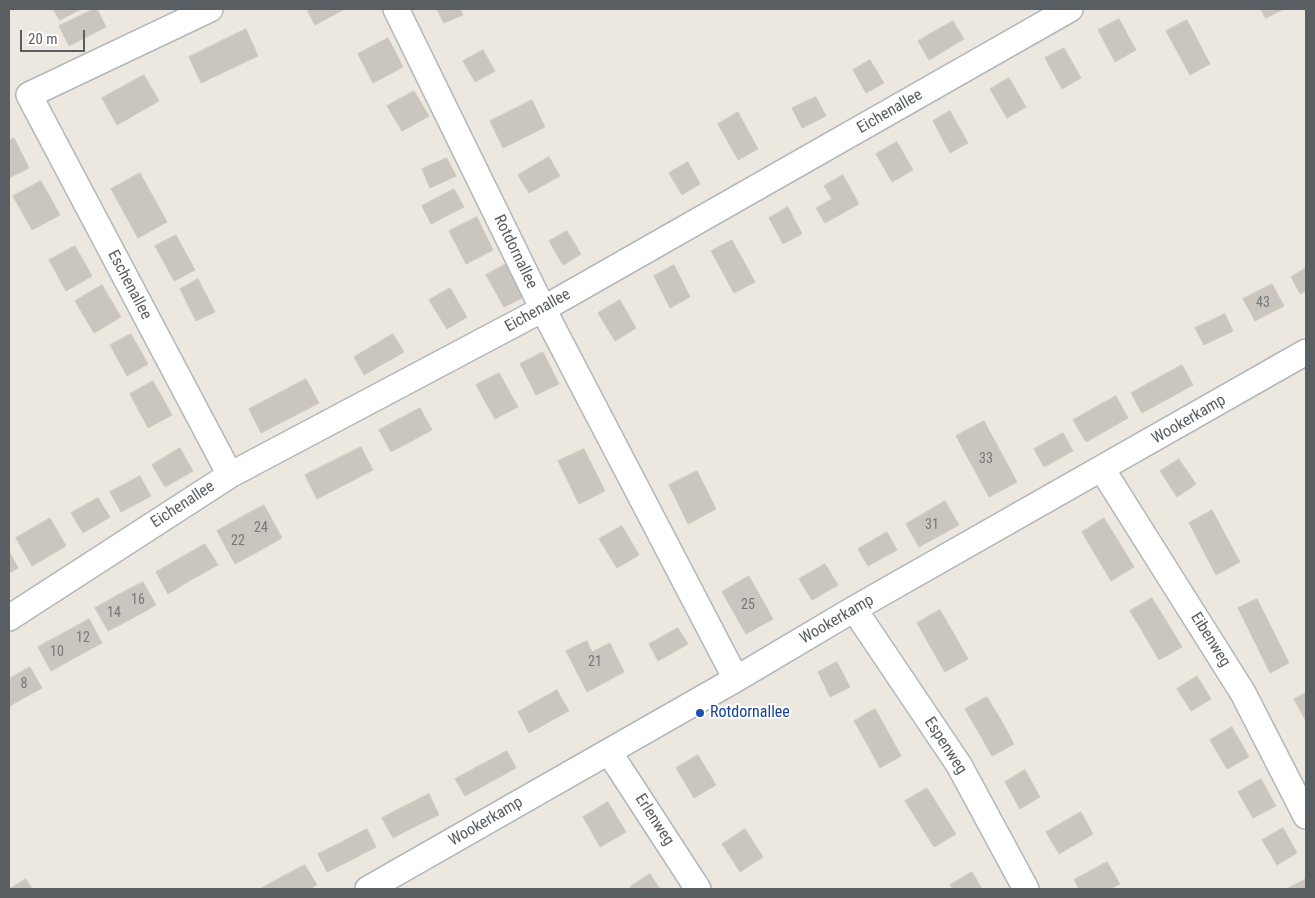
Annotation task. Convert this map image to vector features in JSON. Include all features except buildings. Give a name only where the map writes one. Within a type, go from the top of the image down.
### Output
[{"type":"street","name":"Eschenallee","points":[[210,9],[29,95],[230,475]]},
{"type":"street","name":"Rotdornallee","points":[[396,9],[543,309],[736,679]]},
{"type":"street","name":"Eichenallee","points":[[9,618],[230,475],[543,309],[1070,9]]},
{"type":"street","name":"Wookerkamp","points":[[369,889],[736,679],[854,609],[1306,352]]},
{"type":"street","name":"Eibenweg","points":[[1102,469],[1243,693],[1306,816]]},
{"type":"street","name":"Espenweg","points":[[854,609],[959,765],[1026,889]]},
{"type":"street","name":"Erlenweg","points":[[609,752],[698,889]]},
{"type":"place","name":"Rotdornallee","points":[[700,713]]}]
